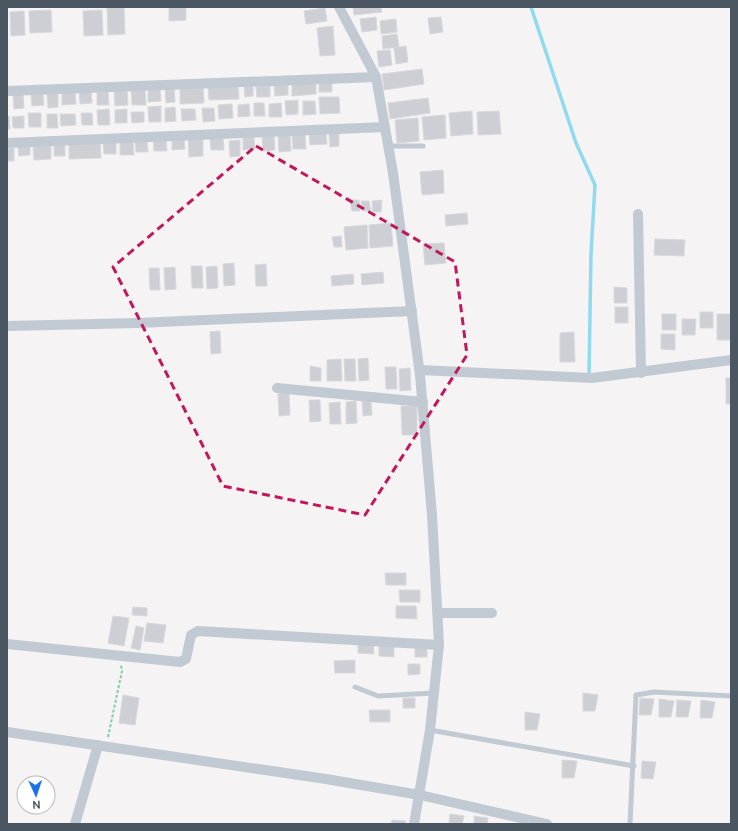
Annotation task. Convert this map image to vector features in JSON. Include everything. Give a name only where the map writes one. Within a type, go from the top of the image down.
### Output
[{"type":"street","points":[[339,7],[376,77],[388,146],[412,311],[423,402],[439,613],[439,645],[430,730],[414,824]]},
{"type":"street","points":[[7,91],[376,77]]},
{"type":"street","points":[[7,143],[385,127]]},
{"type":"street","points":[[638,214],[641,373]]},
{"type":"street","points":[[7,326],[138,323],[412,311]]},
{"type":"street","points":[[420,370],[577,378],[641,373],[731,360]]},
{"type":"street","points":[[277,388],[423,402]]},
{"type":"street","points":[[439,613],[492,613]]},
{"type":"street","points":[[7,644],[182,662],[186,659],[192,633],[202,630],[439,645]]},
{"type":"street","points":[[7,732],[326,779],[420,795],[540,823]]},
{"type":"street","points":[[75,824],[102,745]]},
{"type":"lane","points":[[388,146],[423,146]]},
{"type":"lane","points":[[356,687],[378,696],[434,693]]},
{"type":"lane","points":[[630,824],[634,766],[635,697],[637,694],[654,692],[731,696]]},
{"type":"lane","points":[[430,730],[634,766]]},
{"type":"path","points":[[102,745],[122,671],[122,656]]},
{"type":"highlighted area","points":[[256,146],[455,262],[467,355],[365,515],[223,486],[113,267]]},
{"type":"building","points":[[107,7],[124,7],[125,34],[108,35]]},
{"type":"building","points":[[169,7],[186,7],[186,20],[169,21]]},
{"type":"building","points":[[353,7],[381,7],[382,12],[354,15]]},
{"type":"building","points":[[325,8],[327,21],[306,24],[304,11]]},
{"type":"building","points":[[51,10],[52,32],[30,33],[29,11]]},
{"type":"building","points":[[102,10],[103,35],[84,36],[83,11]]},
{"type":"building","points":[[24,11],[25,35],[11,36],[10,12]]},
{"type":"building","points":[[376,17],[377,30],[362,32],[360,19]]},
{"type":"building","points":[[441,17],[443,32],[430,34],[428,18]]},
{"type":"building","points":[[396,19],[397,32],[381,34],[380,21]]},
{"type":"building","points":[[333,26],[335,55],[320,56],[317,28]]},
{"type":"building","points":[[397,34],[399,47],[383,49],[382,36]]},
{"type":"building","points":[[406,46],[408,62],[396,64],[394,48]]},
{"type":"building","points":[[390,50],[392,65],[379,67],[377,51]]},
{"type":"building","points":[[422,69],[424,84],[384,90],[382,74]]},
{"type":"building","points":[[332,80],[332,92],[319,92],[319,81]]},
{"type":"building","points":[[288,83],[288,95],[275,96],[274,84]]},
{"type":"building","points":[[316,83],[316,94],[292,96],[292,84]]},
{"type":"building","points":[[238,85],[239,99],[209,100],[208,87]]},
{"type":"building","points":[[174,86],[175,102],[166,103],[165,87]]},
{"type":"building","points":[[203,86],[204,103],[180,104],[180,87]]},
{"type":"building","points":[[244,86],[253,86],[253,96],[245,97]]},
{"type":"building","points":[[270,86],[270,97],[257,97],[256,87]]},
{"type":"building","points":[[160,88],[161,101],[148,102],[148,89]]},
{"type":"building","points":[[127,89],[128,105],[115,106],[114,90]]},
{"type":"building","points":[[131,89],[145,89],[146,105],[132,105]]},
{"type":"building","points":[[79,90],[91,90],[92,103],[80,104]]},
{"type":"building","points":[[75,91],[76,104],[62,105],[62,92]]},
{"type":"building","points":[[97,91],[108,91],[109,105],[97,105]]},
{"type":"building","points":[[58,93],[58,107],[48,108],[47,94]]},
{"type":"building","points":[[13,94],[23,94],[24,108],[14,109]]},
{"type":"building","points":[[43,94],[44,105],[32,106],[31,95]]},
{"type":"building","points":[[319,97],[339,97],[340,113],[320,114]]},
{"type":"building","points":[[428,98],[430,113],[390,119],[388,103]]},
{"type":"building","points":[[298,100],[298,114],[286,115],[285,101]]},
{"type":"building","points":[[303,101],[315,101],[316,114],[303,115]]},
{"type":"building","points":[[254,103],[264,103],[265,116],[254,116]]},
{"type":"building","points":[[281,103],[282,117],[269,117],[269,104]]},
{"type":"building","points":[[232,104],[233,118],[219,119],[218,105]]},
{"type":"building","points":[[249,104],[250,116],[238,117],[238,105]]},
{"type":"building","points":[[161,106],[161,122],[149,122],[148,107]]},
{"type":"building","points":[[175,107],[176,121],[165,122],[165,108]]},
{"type":"building","points":[[202,108],[214,108],[215,121],[203,122]]},
{"type":"building","points":[[109,109],[110,125],[98,125],[97,110]]},
{"type":"building","points":[[127,109],[127,123],[115,123],[115,110]]},
{"type":"building","points":[[181,109],[195,109],[196,120],[182,121]]},
{"type":"building","points":[[472,111],[473,134],[451,136],[449,113]]},
{"type":"building","points":[[499,111],[501,134],[478,135],[477,112]]},
{"type":"building","points":[[131,112],[144,112],[144,122],[132,123]]},
{"type":"building","points":[[28,113],[41,113],[41,127],[29,127]]},
{"type":"building","points":[[81,113],[92,113],[93,125],[82,125]]},
{"type":"building","points":[[47,114],[57,114],[58,128],[47,128]]},
{"type":"building","points":[[60,114],[75,114],[76,125],[61,126]]},
{"type":"building","points":[[445,115],[446,138],[424,140],[422,117]]},
{"type":"building","points":[[9,116],[10,129],[7,129],[7,117]]},
{"type":"building","points":[[24,116],[24,128],[13,128],[12,117]]},
{"type":"building","points":[[418,118],[419,141],[397,143],[395,120]]},
{"type":"building","points":[[309,132],[326,132],[327,144],[310,145]]},
{"type":"building","points":[[339,132],[339,146],[330,147],[329,133]]},
{"type":"building","points":[[292,133],[305,133],[306,149],[293,149]]},
{"type":"building","points":[[278,134],[290,134],[291,151],[279,152]]},
{"type":"building","points":[[262,136],[274,136],[275,150],[263,151]]},
{"type":"building","points":[[184,137],[185,149],[172,150],[172,138]]},
{"type":"building","points":[[223,137],[224,150],[211,150],[210,138]]},
{"type":"building","points":[[254,137],[255,149],[243,150],[243,138]]},
{"type":"building","points":[[153,138],[166,138],[167,151],[154,151]]},
{"type":"building","points":[[188,138],[203,138],[203,156],[189,157]]},
{"type":"building","points":[[147,139],[148,152],[136,152],[135,140]]},
{"type":"building","points":[[133,140],[134,155],[120,155],[120,141]]},
{"type":"building","points":[[240,140],[240,156],[230,157],[229,141]]},
{"type":"building","points":[[116,141],[116,154],[104,154],[103,142]]},
{"type":"building","points":[[100,142],[101,158],[69,159],[69,144]]},
{"type":"building","points":[[65,143],[65,156],[54,156],[54,144]]},
{"type":"building","points":[[30,144],[30,155],[19,156],[18,145]]},
{"type":"building","points":[[51,145],[51,159],[34,160],[33,146]]},
{"type":"building","points":[[7,148],[14,148],[14,161],[7,161]]},
{"type":"building","points":[[443,170],[444,193],[422,195],[420,172]]},
{"type":"building","points":[[350,200],[359,200],[360,211],[352,211]]},
{"type":"building","points":[[382,200],[381,212],[373,212],[372,201]]},
{"type":"building","points":[[361,201],[369,201],[371,211],[363,211]]},
{"type":"building","points":[[467,213],[468,224],[446,226],[445,215]]},
{"type":"building","points":[[391,223],[393,246],[370,248],[369,225]]},
{"type":"building","points":[[367,225],[368,248],[346,250],[344,227]]},
{"type":"building","points":[[341,236],[342,247],[334,247],[332,237]]},
{"type":"building","points":[[655,239],[685,240],[684,256],[654,255]]},
{"type":"building","points":[[444,243],[446,263],[425,265],[423,244]]},
{"type":"building","points":[[234,263],[235,285],[224,286],[223,264]]},
{"type":"building","points":[[266,264],[267,286],[256,286],[255,265]]},
{"type":"building","points":[[191,266],[202,266],[203,288],[192,288]]},
{"type":"building","points":[[217,266],[218,288],[207,289],[206,267]]},
{"type":"building","points":[[175,267],[176,289],[165,290],[164,268]]},
{"type":"building","points":[[149,268],[159,268],[160,290],[150,290]]},
{"type":"building","points":[[383,272],[384,283],[362,285],[361,274]]},
{"type":"building","points":[[353,274],[354,284],[332,286],[331,276]]},
{"type":"building","points":[[614,287],[627,288],[627,303],[614,303]]},
{"type":"building","points":[[615,307],[628,307],[628,323],[615,323]]},
{"type":"building","points":[[700,312],[713,312],[713,328],[700,328]]},
{"type":"building","points":[[662,314],[676,314],[676,330],[662,330]]},
{"type":"building","points":[[717,314],[731,314],[731,340],[717,340]]},
{"type":"building","points":[[682,319],[696,319],[695,335],[682,335]]},
{"type":"building","points":[[220,331],[221,353],[211,354],[210,332]]},
{"type":"building","points":[[574,332],[575,362],[560,362],[560,333]]},
{"type":"building","points":[[661,334],[675,334],[675,350],[661,349]]},
{"type":"building","points":[[368,358],[369,380],[359,381],[358,359]]},
{"type":"building","points":[[341,359],[342,381],[327,381],[327,360]]},
{"type":"building","points":[[344,359],[355,359],[356,381],[345,381]]},
{"type":"building","points":[[310,366],[321,368],[321,381],[310,381]]},
{"type":"building","points":[[385,367],[396,367],[397,389],[386,389]]},
{"type":"building","points":[[410,368],[411,390],[400,391],[399,369]]},
{"type":"building","points":[[726,378],[731,378],[731,404],[726,404]]},
{"type":"building","points":[[289,393],[290,415],[279,416],[278,394]]},
{"type":"building","points":[[309,400],[320,400],[321,421],[310,422]]},
{"type":"building","points":[[356,401],[357,423],[346,424],[346,402]]},
{"type":"building","points":[[362,401],[371,401],[372,415],[363,416]]},
{"type":"building","points":[[340,402],[341,424],[330,424],[329,403]]},
{"type":"building","points":[[401,406],[417,406],[417,435],[402,435]]},
{"type":"building","points":[[385,573],[406,573],[406,585],[386,585]]},
{"type":"building","points":[[399,590],[420,590],[420,602],[400,602]]},
{"type":"building","points":[[396,606],[416,606],[417,619],[396,618]]},
{"type":"building","points":[[133,607],[147,608],[147,616],[132,615]]},
{"type":"building","points":[[113,616],[129,618],[124,646],[108,643]]},
{"type":"building","points":[[147,623],[166,625],[163,643],[144,641]]},
{"type":"building","points":[[136,626],[144,628],[140,650],[131,648]]},
{"type":"building","points":[[358,642],[373,642],[374,654],[358,653]]},
{"type":"building","points":[[394,644],[394,657],[379,656],[379,645]]},
{"type":"building","points":[[415,647],[427,647],[427,657],[415,657]]},
{"type":"building","points":[[355,660],[355,673],[335,673],[334,661]]},
{"type":"building","points":[[408,664],[420,664],[420,674],[408,675]]},
{"type":"building","points":[[583,693],[598,695],[595,711],[583,711]]},
{"type":"building","points":[[123,695],[139,698],[135,725],[119,723]]},
{"type":"building","points":[[403,698],[415,698],[415,708],[403,708]]},
{"type":"building","points":[[640,698],[654,699],[651,715],[639,715]]},
{"type":"building","points":[[659,699],[674,701],[671,717],[659,717]]},
{"type":"building","points":[[677,700],[691,701],[688,717],[676,717]]},
{"type":"building","points":[[701,700],[715,702],[712,718],[700,718]]},
{"type":"building","points":[[369,710],[390,710],[390,722],[370,722]]},
{"type":"building","points":[[525,712],[540,714],[537,730],[525,730]]},
{"type":"building","points":[[562,760],[577,761],[574,778],[562,778]]},
{"type":"building","points":[[642,761],[656,762],[653,779],[641,778]]},
{"type":"building","points":[[450,814],[464,816],[462,824],[449,824]]},
{"type":"building","points":[[474,816],[488,818],[487,824],[474,824]]},
{"type":"building","points":[[392,820],[406,821],[405,824],[391,824]]},
{"type":"waterway","points":[[531,7],[576,143],[595,185],[591,254],[589,375],[591,375]]}]
